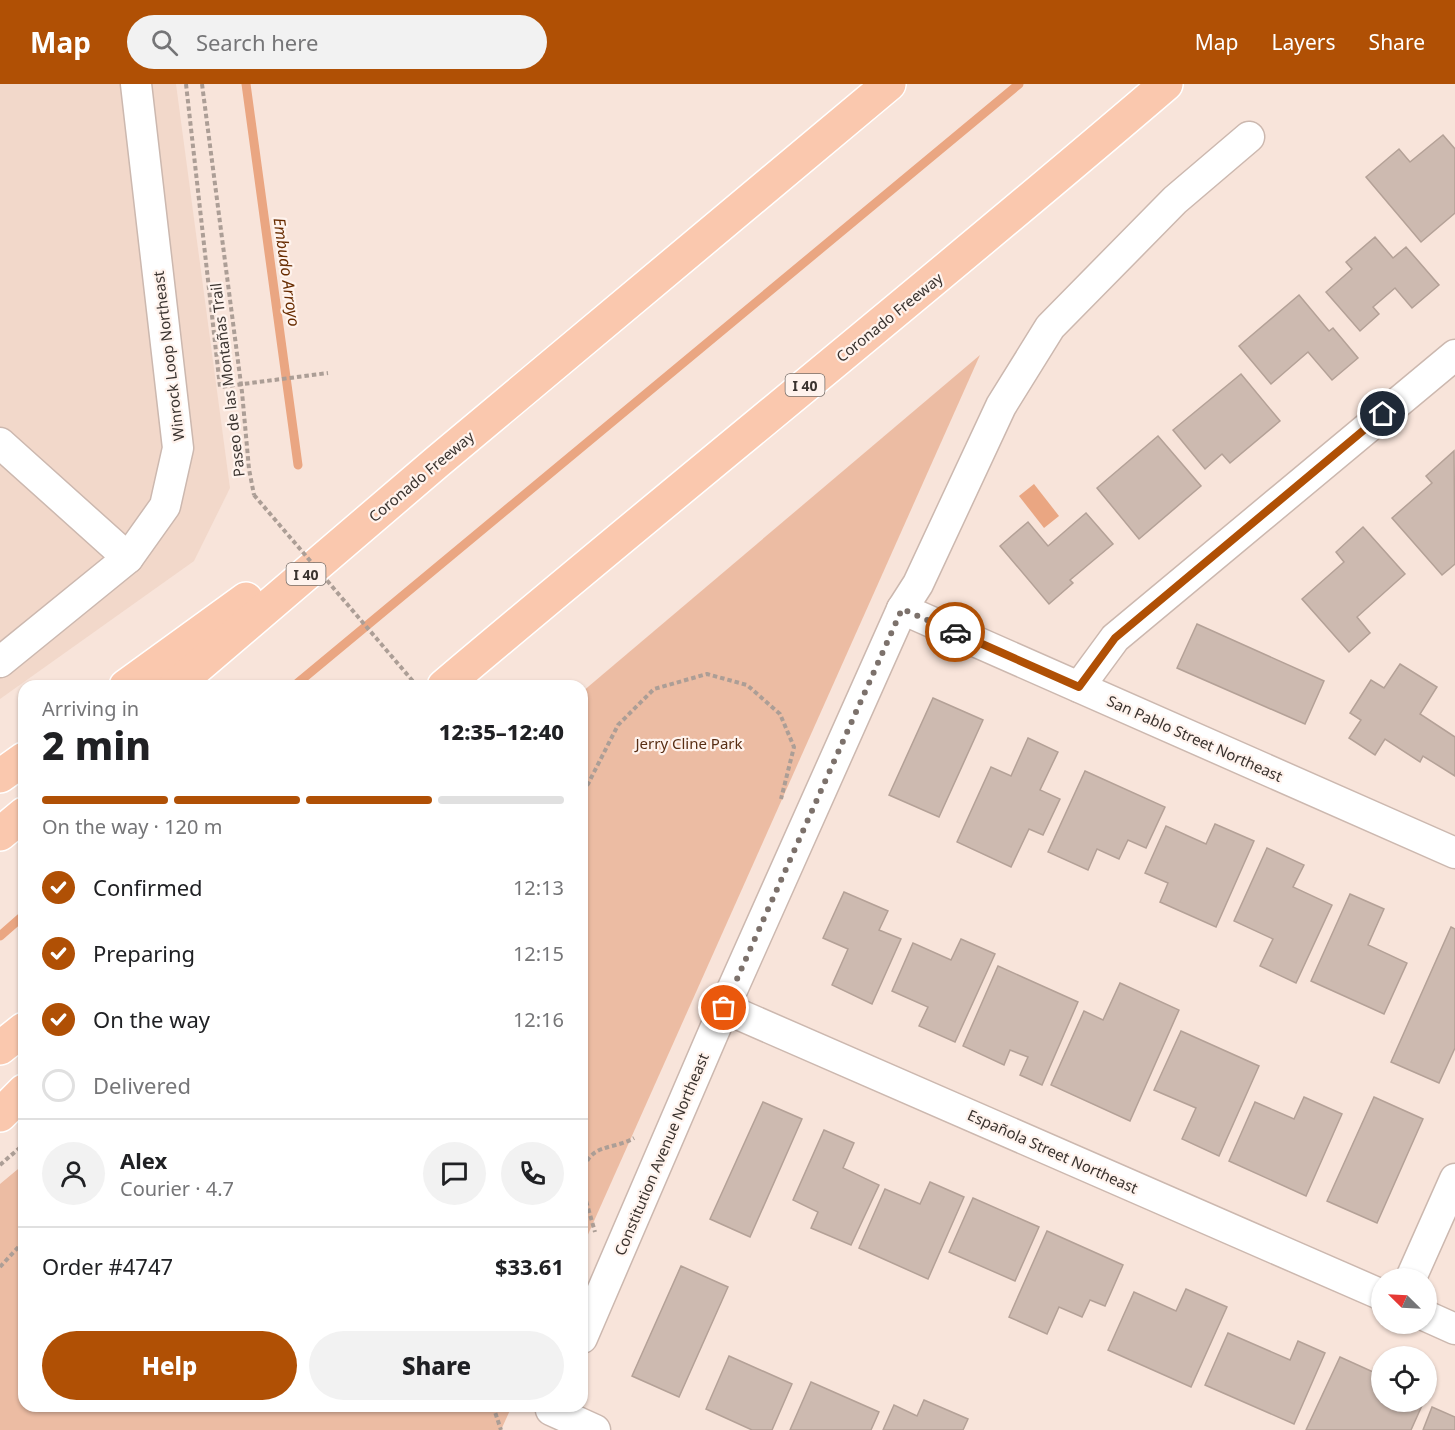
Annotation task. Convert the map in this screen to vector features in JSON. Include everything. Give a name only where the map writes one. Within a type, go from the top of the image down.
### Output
[{"type":"highway","name":"Coronado Freeway","points":[[182,680],[437,462],[889,84]]},
{"type":"highway","name":"Coronado Freeway","points":[[451,680],[1043,189],[1166,84]]},
{"type":"highway","points":[[134,680],[437,462]]},
{"type":"highway","points":[[0,776],[18,763]]},
{"type":"highway","points":[[0,834],[18,819]]},
{"type":"highway","points":[[0,1048],[18,1034]]},
{"type":"highway","points":[[0,1114],[18,1097]]},
{"type":"street","name":"Winrock Loop Northeast","points":[[0,662],[128,558],[165,506],[178,448],[136,84]]},
{"type":"street","name":"Constitution Avenue Northeast","points":[[588,1324],[724,1008],[902,609],[918,584],[1001,406],[1050,327],[1175,201],[1249,137]]},
{"type":"street","points":[[1079,687],[1115,638],[1455,355]]},
{"type":"street","points":[[0,443],[128,558]]},
{"type":"street","name":"San Pablo Street Northeast","points":[[902,609],[1455,853]]},
{"type":"street","name":"Española Street Northeast","points":[[724,1008],[1371,1290]]},
{"type":"street","points":[[1415,1268],[1455,1179]]},
{"type":"street","points":[[1437,1321],[1455,1329]]},
{"type":"street","points":[[549,1415],[596,1430]]},
{"type":"path","points":[[186,84],[220,387],[328,372]]},
{"type":"path","name":"Paseo de las Montañas Trail","points":[[202,84],[254,495],[412,680]]},
{"type":"path","points":[[588,784],[618,725],[654,689],[707,674],[747,685],[780,714],[794,747],[778,807]]},
{"type":"path","points":[[588,1160],[591,1155],[604,1147],[626,1143],[636,1137]]},
{"type":"path","points":[[0,1165],[18,1149]]},
{"type":"path","points":[[588,1207],[595,1231],[591,1240]]},
{"type":"path","points":[[0,1267],[18,1248]]},
{"type":"path","points":[[495,1412],[501,1430]]},
{"type":"shaded area","points":[[0,84],[176,84],[230,488],[194,561],[27,680],[18,680],[18,686],[0,699]]},
{"type":"shaded area","points":[[1034,484],[1059,516],[1044,528],[1019,496]]},
{"type":"green space","name":"Jerry Cline Park","points":[[980,355],[588,1235],[588,687]]},
{"type":"green space","points":[[18,1169],[18,1412],[509,1412],[501,1430],[0,1430],[0,1184]]},
{"type":"building","points":[[1443,135],[1455,149],[1455,213],[1421,242],[1366,177],[1399,149],[1410,162]]},
{"type":"building","points":[[1375,237],[1393,258],[1406,247],[1439,285],[1412,308],[1395,288],[1373,307],[1379,314],[1360,331],[1326,292],[1352,269],[1346,262]]},
{"type":"building","points":[[1299,295],[1329,331],[1333,328],[1358,358],[1332,380],[1308,352],[1271,384],[1239,346]]},
{"type":"building","points":[[1241,374],[1280,421],[1230,463],[1222,454],[1205,469],[1173,430]]},
{"type":"building","points":[[1158,436],[1201,486],[1139,539],[1097,488]]},
{"type":"building","points":[[1454,451],[1455,564],[1442,575],[1392,518],[1432,483],[1426,476]]},
{"type":"building","points":[[1086,513],[1113,544],[1070,580],[1073,583],[1049,604],[1000,546],[1028,522],[1048,546]]},
{"type":"building","points":[[1363,527],[1405,574],[1357,617],[1370,633],[1349,652],[1302,599],[1344,562],[1336,552]]},
{"type":"building","points":[[1197,624],[1324,681],[1305,724],[1177,668]]},
{"type":"building","points":[[1400,664],[1437,687],[1420,714],[1455,737],[1455,776],[1423,756],[1420,762],[1385,739],[1375,755],[1349,738],[1361,720],[1350,713],[1371,680],[1384,688]]},
{"type":"building","points":[[933,698],[983,720],[939,817],[889,795]]},
{"type":"building","points":[[1028,738],[1058,752],[1040,790],[1060,799],[1043,835],[1029,829],[1011,867],[957,842],[991,767],[1011,776]]},
{"type":"building","points":[[1085,771],[1165,807],[1146,848],[1128,840],[1119,859],[1097,849],[1088,870],[1048,852]]},
{"type":"building","points":[[1215,824],[1254,841],[1216,927],[1160,902],[1168,883],[1145,873],[1166,826],[1206,844]]},
{"type":"building","points":[[1267,848],[1304,865],[1293,887],[1332,905],[1296,983],[1260,966],[1273,939],[1234,921]]},
{"type":"building","points":[[844,892],[888,911],[879,930],[901,939],[872,1004],[832,985],[848,949],[823,938]]},
{"type":"building","points":[[1350,894],[1384,909],[1368,945],[1407,963],[1384,1014],[1311,981]]},
{"type":"building","points":[[1451,927],[1455,929],[1455,1048],[1439,1083],[1391,1062]]},
{"type":"building","points":[[961,939],[995,954],[955,1042],[919,1026],[928,1007],[892,991],[913,943],[951,960]]},
{"type":"building","points":[[998,966],[1078,1002],[1042,1085],[1020,1075],[1028,1057],[1010,1050],[1004,1065],[963,1046]]},
{"type":"building","points":[[1120,983],[1179,1010],[1130,1121],[1051,1085],[1084,1011],[1103,1020]]},
{"type":"building","points":[[1181,1031],[1259,1066],[1219,1156],[1182,1139],[1196,1108],[1154,1090]]},
{"type":"building","points":[[1304,1097],[1342,1114],[1306,1196],[1229,1161],[1255,1102],[1294,1119]]},
{"type":"building","points":[[1374,1097],[1423,1119],[1377,1223],[1327,1201]]},
{"type":"building","points":[[763,1102],[802,1119],[750,1237],[710,1219]]},
{"type":"building","points":[[824,1130],[854,1143],[843,1168],[879,1185],[851,1245],[811,1228],[818,1212],[793,1200]]},
{"type":"building","points":[[930,1182],[964,1197],[928,1279],[859,1248],[885,1189],[920,1204]]},
{"type":"building","points":[[973,1198],[1039,1227],[1015,1281],[949,1252]]},
{"type":"building","points":[[1047,1231],[1123,1265],[1105,1306],[1090,1300],[1082,1317],[1059,1307],[1047,1334],[1009,1317]]},
{"type":"building","points":[[681,1266],[728,1287],[679,1397],[632,1376]]},
{"type":"building","points":[[1186,1289],[1227,1307],[1191,1387],[1108,1350],[1134,1292],[1176,1311]]},
{"type":"building","points":[[1228,1333],[1290,1360],[1298,1341],[1325,1353],[1294,1424],[1205,1385]]},
{"type":"building","points":[[729,1356],[792,1384],[772,1430],[752,1430],[706,1409]]},
{"type":"building","points":[[1340,1357],[1371,1371],[1371,1412],[1419,1412],[1411,1430],[1306,1430]]},
{"type":"building","points":[[811,1382],[879,1412],[871,1430],[790,1430]]},
{"type":"building","points":[[924,1400],[968,1419],[963,1430],[883,1430],[894,1405],[917,1416]]},
{"type":"building","points":[[1437,1409],[1455,1417],[1455,1430],[1423,1430],[1430,1412],[1437,1412]]},
{"type":"waterway","name":"Embudo Arroyo","points":[[246,84],[298,465]]},
{"type":"waterway","points":[[301,680],[1019,84]]},
{"type":"waterway","name":"Embudo Arroyo","points":[[0,936],[18,920]]},
{"type":"way so far","points":[[724,1008],[902,609],[955,632]]},
{"type":"route","points":[[955,632],[1079,687],[1115,638],[1383,414]]}]
